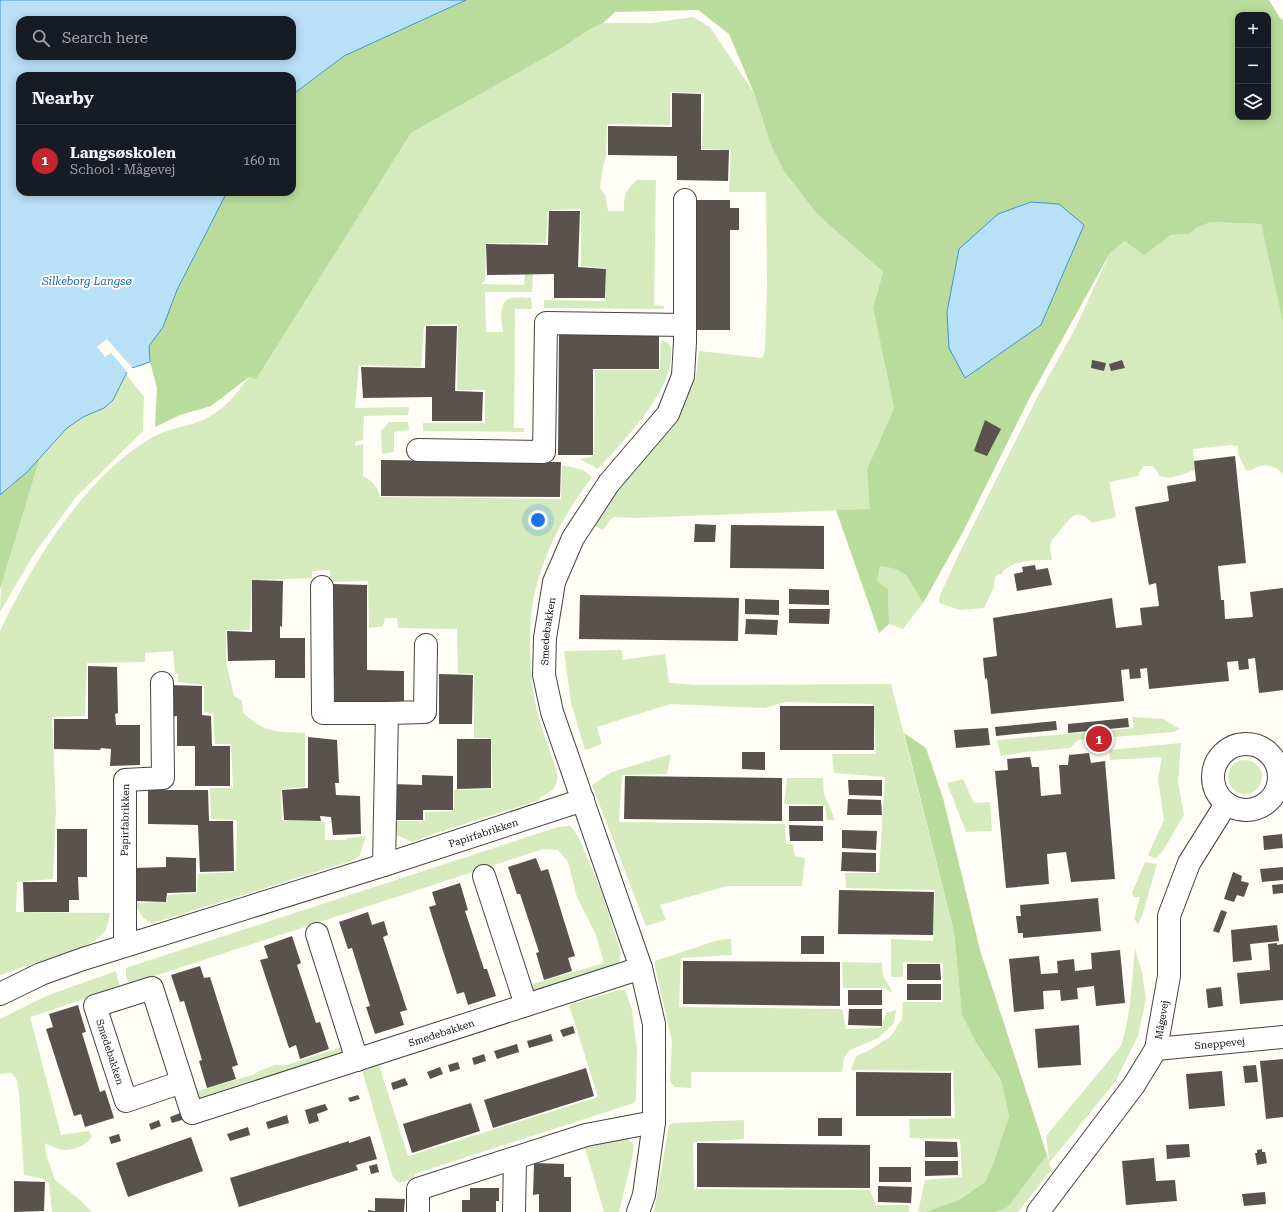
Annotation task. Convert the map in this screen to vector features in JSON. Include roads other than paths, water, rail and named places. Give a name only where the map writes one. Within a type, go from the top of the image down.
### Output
[{"type":"street","name":"Smedebakken","points":[[638,1212],[644,1195],[654,1122],[654,1024],[642,968],[552,712],[544,676],[545,638],[554,582],[573,538],[609,483],[668,414],[683,376],[685,334],[685,200]]},
{"type":"street","points":[[418,450],[544,452],[546,323],[685,334]]},
{"type":"street","points":[[322,587],[323,713],[425,712],[426,645]]},
{"type":"street","name":"Papirfabrikken","points":[[125,945],[125,780],[163,778],[162,683]]},
{"type":"street","points":[[384,865],[387,713]]},
{"type":"street","points":[[1244,744],[1254,745],[1263,749],[1271,756],[1276,764],[1279,796],[1257,808],[1241,810],[1226,804],[1220,798],[1212,782],[1215,764],[1226,751],[1234,746],[1244,744]]},
{"type":"street","name":"Papirfabrikken","points":[[0,994],[41,974],[125,945],[384,865],[583,800]]},
{"type":"street","name":"Mågevej","points":[[1038,1212],[1134,1085],[1156,1049],[1169,976],[1169,916],[1189,863],[1226,804]]},
{"type":"street","points":[[484,876],[526,1005]]},
{"type":"street","points":[[317,934],[357,1060]]},
{"type":"street","name":"Smedebakken","points":[[182,1082],[126,1101],[95,1006],[152,988],[192,1113],[642,968]]},
{"type":"street","name":"Sneppevej","points":[[1156,1049],[1283,1037]]},
{"type":"street","points":[[418,1212],[418,1189],[586,1135],[654,1122]]},
{"type":"street","points":[[514,1212],[515,1158]]},
{"type":"water","name":"Silkeborg Langsø","points":[[0,0],[466,0],[344,56],[296,92],[296,72],[16,72],[16,196],[225,196],[177,290],[163,327],[149,346],[150,362],[132,368],[127,372],[113,400],[104,408],[83,417],[67,428],[27,472],[0,495]]},
{"type":"water","points":[[1031,202],[1059,204],[1084,225],[1041,325],[965,378],[949,348],[947,312],[959,249],[998,214]]},
{"type":"place","name":"Langsøskolen","points":[[1099,739]]}]
